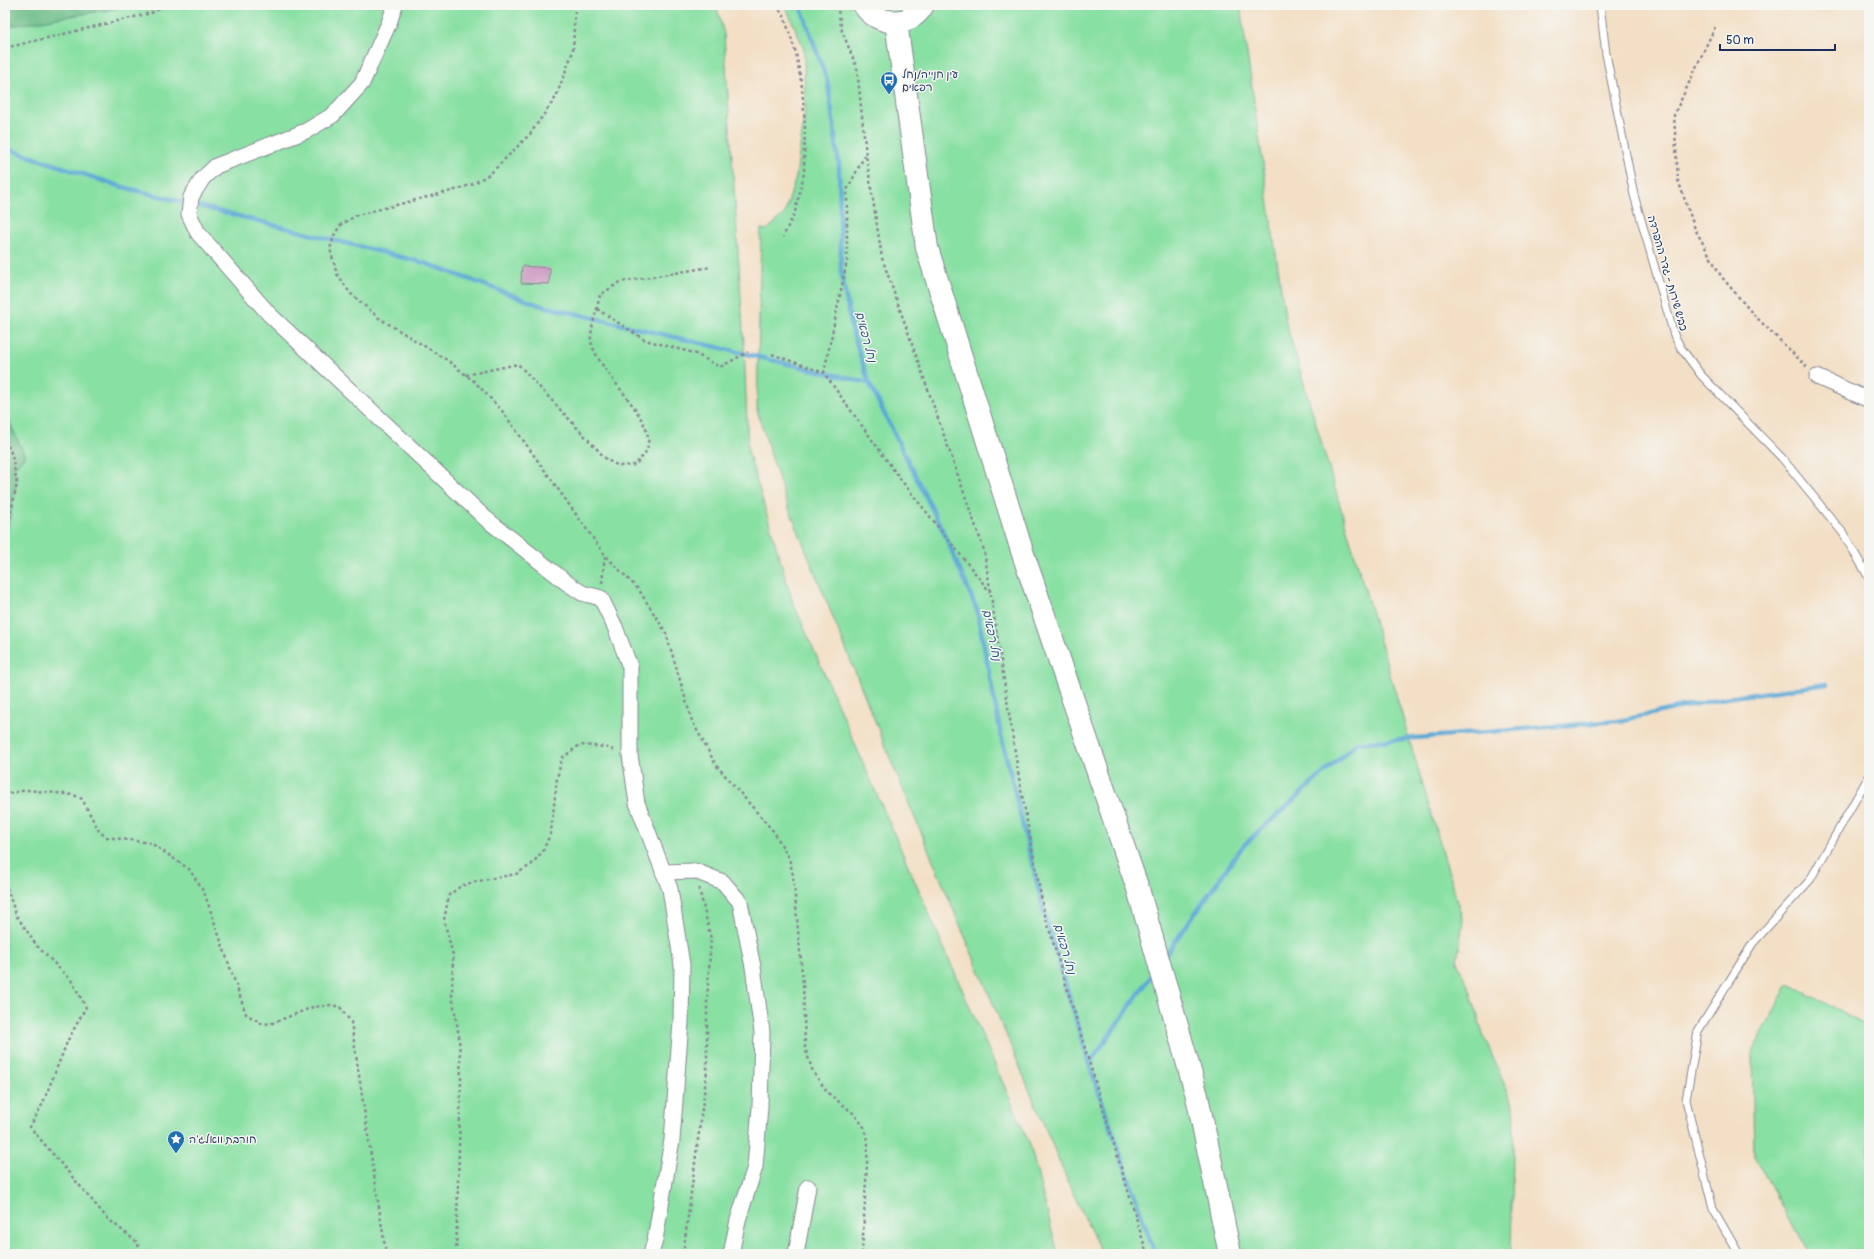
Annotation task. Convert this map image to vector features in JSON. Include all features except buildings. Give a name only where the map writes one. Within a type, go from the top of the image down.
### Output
[{"type":"main road","points":[[864,5],[875,17],[886,21],[896,22],[906,20],[915,15],[923,5]]},
{"type":"main road","points":[[896,22],[927,248],[1023,554],[1138,889],[1196,1096],[1230,1254]]},
{"type":"street","points":[[395,5],[389,23],[362,83],[333,114],[306,131],[216,166],[203,178],[191,197],[189,214],[198,234],[269,314],[479,512],[567,583],[582,593],[601,598],[615,627],[630,667],[630,755],[637,803],[670,889],[682,965],[681,1022],[672,1140],[655,1240],[651,1254]]},
{"type":"street","points":[[1817,377],[1869,400]]},
{"type":"street","points":[[664,872],[695,870],[723,882],[740,902],[753,967],[762,1032],[760,1107],[755,1167],[738,1220],[731,1254]]},
{"type":"street","points":[[796,1254],[808,1187]]},
{"type":"lane","name":"כביש שירות - גדר ההפרדה","points":[[1600,5],[1606,54],[1634,195],[1674,335],[1681,348],[1701,375],[1782,458],[1843,533],[1869,578]]},
{"type":"lane","points":[[1739,1254],[1713,1209],[1686,1100],[1698,1030],[1753,943],[1810,880],[1869,776]]},
{"type":"path","points":[[5,48],[151,13],[168,5]]},
{"type":"path","points":[[575,5],[574,50],[556,97],[530,134],[492,173],[472,184],[455,190],[357,215],[342,224],[335,233],[330,249],[337,274],[350,293],[379,318],[446,360],[466,375],[475,382],[503,412],[605,555],[639,590],[666,633],[692,721],[716,765],[774,832],[789,858],[795,891],[803,984],[805,1048],[813,1072],[828,1094],[853,1113],[864,1127],[868,1144],[862,1254]]},
{"type":"path","points":[[776,5],[784,16],[796,52],[806,124],[804,172],[795,212],[783,237]]},
{"type":"path","points":[[837,5],[842,31],[857,68],[866,155],[882,258],[984,550],[1019,778],[1044,912],[1147,1254]]},
{"type":"path","points":[[1716,27],[1674,116],[1678,180],[1695,229],[1721,276],[1752,313],[1817,377]]},
{"type":"path","points":[[824,373],[847,261],[847,190],[866,155]]},
{"type":"path","points":[[466,375],[518,364],[607,460],[619,466],[635,465],[646,453],[648,442],[645,424],[598,357],[591,340],[600,295],[620,282],[711,267]]},
{"type":"path","points":[[597,309],[645,340],[694,353],[720,367],[748,352]]},
{"type":"path","points":[[772,354],[824,373],[901,480],[990,592]]},
{"type":"path","points":[[5,440],[12,455],[17,484],[5,540]]},
{"type":"path","points":[[601,598],[605,555]]},
{"type":"path","points":[[456,1254],[461,1079],[459,1036],[452,996],[453,955],[444,920],[449,895],[461,886],[473,882],[516,874],[531,865],[543,851],[551,832],[557,778],[562,758],[580,745],[605,747],[630,755]]},
{"type":"path","points":[[5,798],[10,793],[28,790],[74,795],[82,799],[99,831],[106,837],[151,843],[189,869],[204,892],[246,1014],[261,1023],[270,1024],[313,1007],[331,1005],[340,1007],[351,1022],[386,1254]]},
{"type":"path","points":[[683,1254],[707,1071],[707,1000],[711,939],[695,870]]},
{"type":"path","points":[[5,882],[16,915],[37,946],[71,980],[86,1007],[68,1040],[42,1105],[30,1127],[107,1218],[138,1243],[139,1254]]},
{"type":"green space","points":[[5,5],[126,5],[113,9],[5,27]]},
{"type":"green space","points":[[22,5],[716,5],[724,34],[744,344],[748,451],[792,600],[1030,1145],[1058,1254],[5,1254],[5,11]]},
{"type":"green space","points":[[785,5],[1240,5],[1286,323],[1463,921],[1457,962],[1470,990],[1484,1037],[1514,1106],[1511,1254],[1102,1254],[1071,1189],[894,768],[784,496],[757,410],[761,229],[767,230],[785,213],[796,177],[805,110],[804,49]]},
{"type":"green space","points":[[5,412],[25,456],[14,468],[17,478],[5,542]]},
{"type":"green space","points":[[1788,984],[1869,1026],[1869,1254],[1809,1254],[1754,1156],[1752,1053]]},
{"type":"waterway","name":"נחל רפאים","points":[[800,5],[828,83],[839,165],[841,271],[852,330],[869,383],[945,535],[977,610],[1001,735],[1044,912],[1089,1064],[1155,1254]]},
{"type":"waterway","points":[[5,148],[119,186],[425,263],[539,305],[869,383]]},
{"type":"waterway","points":[[1164,957],[1243,846],[1357,743],[1618,721],[1725,698],[1827,684]]},
{"type":"waterway","points":[[1089,1064],[1154,972]]},
{"type":"place","name":"עין חנייה/נחל רפאים","points":[[889,95]]},
{"type":"place","name":"חורבת וואלג'ה","points":[[176,1154]]}]
